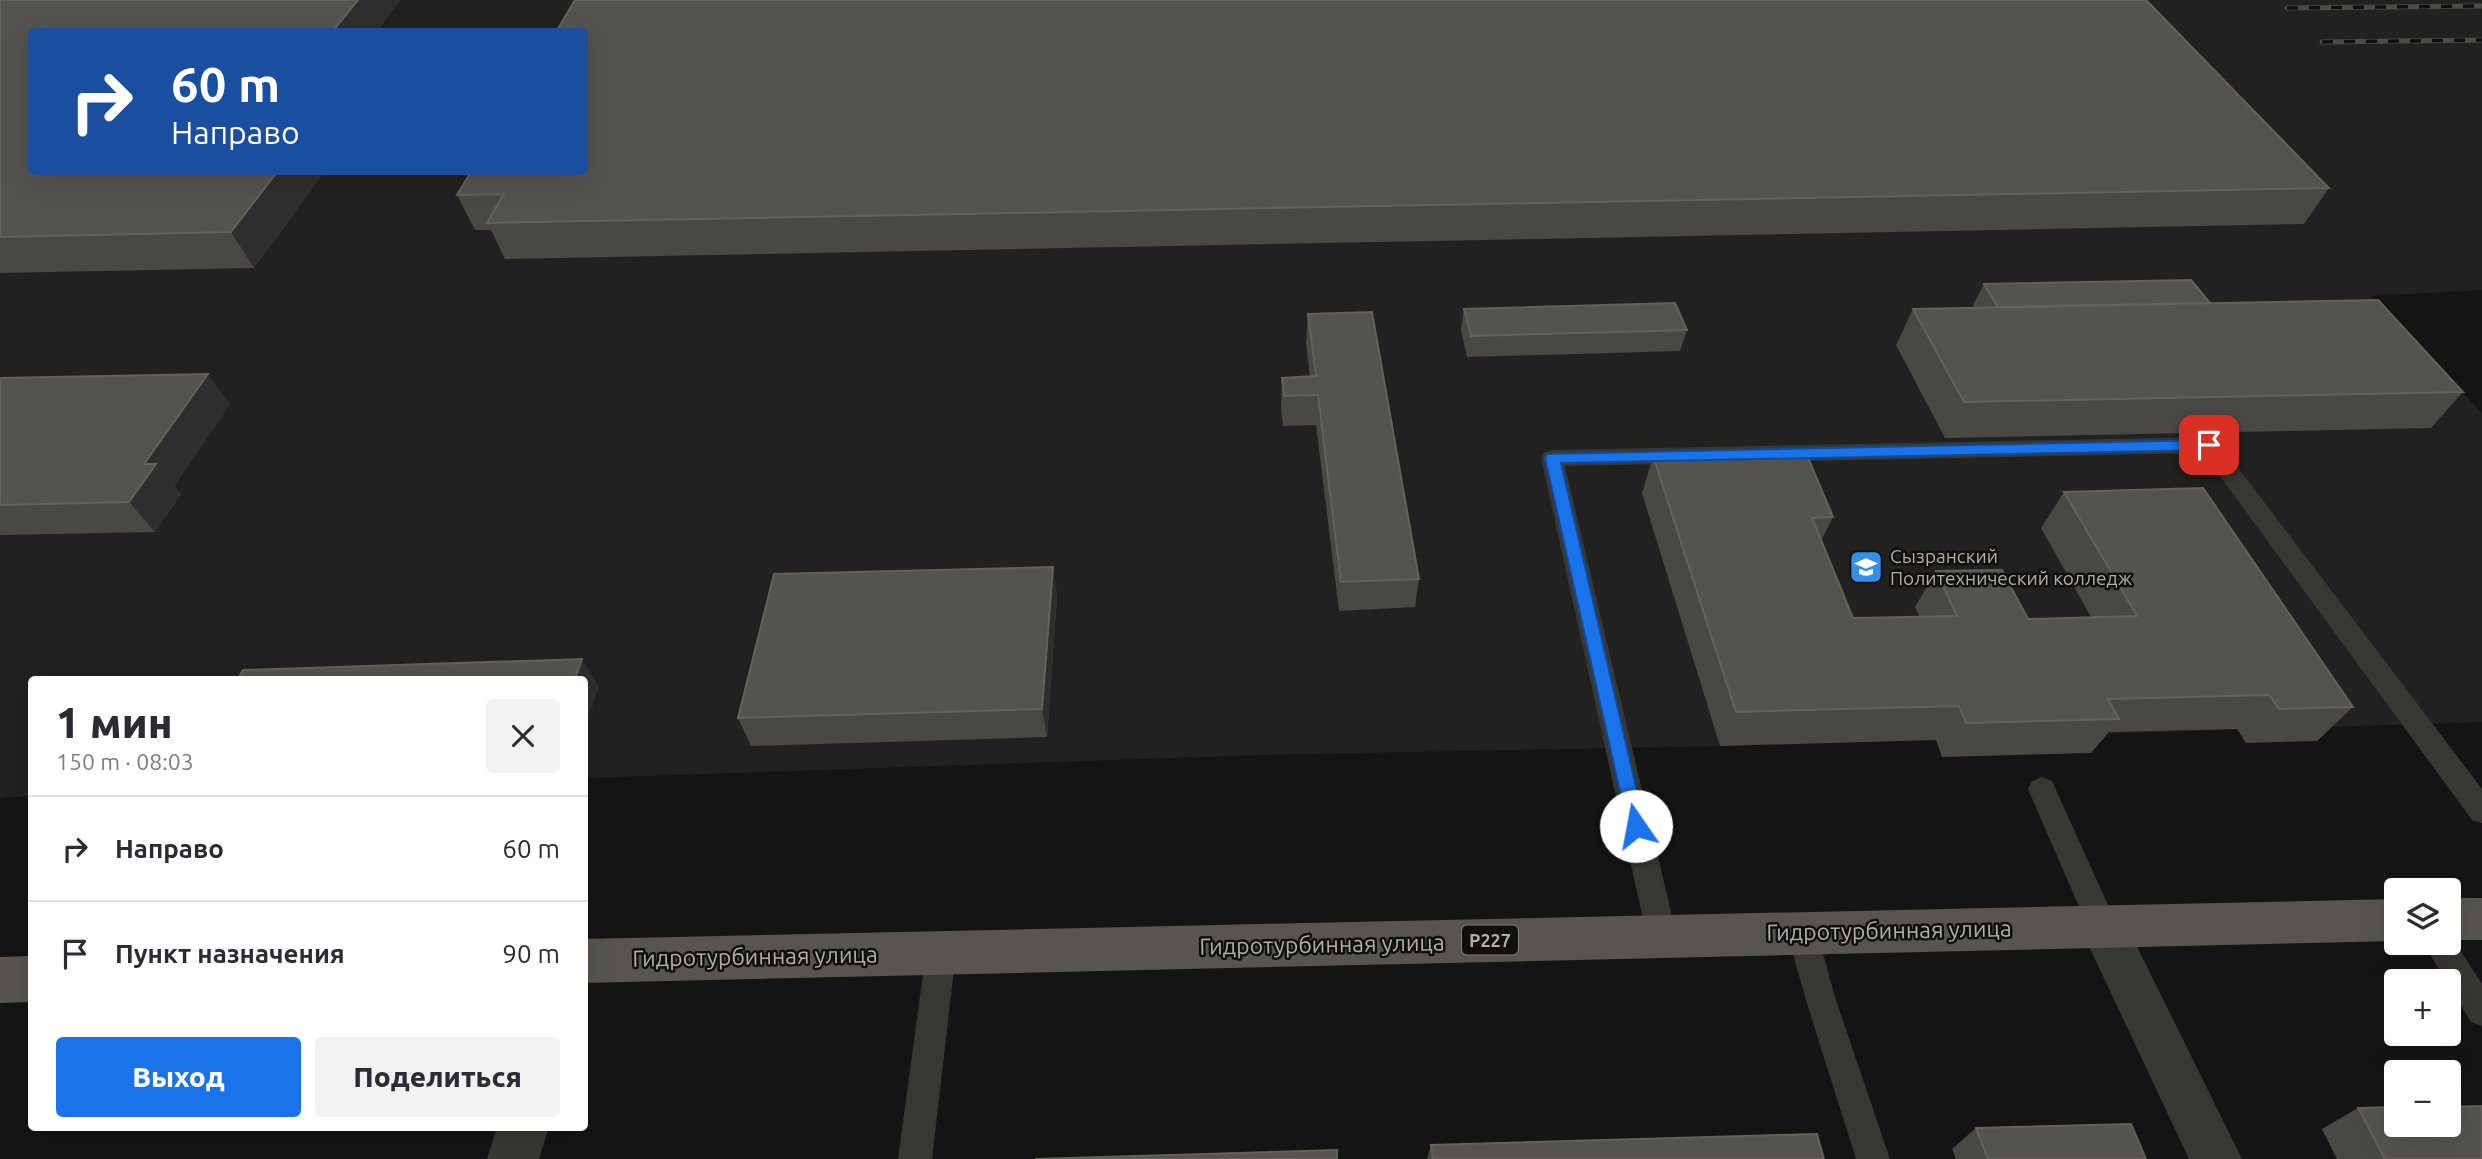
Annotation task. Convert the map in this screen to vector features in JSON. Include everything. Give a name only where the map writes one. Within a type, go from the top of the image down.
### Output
[{"type":"main road","points":[[2461,919],[2482,919]]},
{"type":"main road","name":"Гидротурбинная улица","points":[[588,961],[2384,920]]},
{"type":"main road","points":[[0,980],[28,979]]},
{"type":"street","points":[[2102,925],[2216,1159]]},
{"type":"street","points":[[513,1159],[522,1131]]},
{"type":"lane","points":[[1662,937],[1552,458],[2209,445],[2482,811]]},
{"type":"lane","points":[[2042,789],[2102,925]]},
{"type":"lane","points":[[1802,932],[1820,997],[1873,1159]]},
{"type":"lane","points":[[915,1159],[942,951]]},
{"type":"lane","points":[[2446,955],[2482,1011]]},
{"type":"shaded area","points":[[0,0],[2482,0],[2482,290],[2370,296],[2482,413],[2482,722],[1720,746],[1262,755],[588,778],[588,676],[28,676],[28,796],[0,798]]},
{"type":"building","points":[[0,0],[358,0],[335,28],[28,28],[28,175],[275,175],[231,232],[0,237]]},
{"type":"building","points":[[575,0],[2146,0],[2329,188],[487,223],[504,194],[457,195],[469,175],[588,175],[588,28],[558,28]]},
{"type":"building","points":[[2191,280],[2210,303],[1998,307],[1984,284]]},
{"type":"building","points":[[2378,300],[2463,392],[1964,402],[1913,309]]},
{"type":"building","points":[[1675,303],[1687,330],[1471,336],[1464,309]]},
{"type":"building","points":[[1372,312],[1419,579],[1341,582],[1318,395],[1284,396],[1282,378],[1316,376],[1308,314]]},
{"type":"building","points":[[208,374],[144,464],[156,464],[129,502],[0,505],[0,378]]},
{"type":"building","points":[[1806,453],[1833,517],[1812,518],[1853,618],[1957,616],[1936,571],[2002,570],[2028,619],[2137,616],[2064,492],[2203,488],[2353,707],[2279,709],[2269,695],[2108,699],[2119,719],[1966,723],[1959,706],[1736,712],[1653,456]]},
{"type":"building","points":[[1053,567],[1042,709],[738,718],[774,574]]},
{"type":"building","points":[[582,659],[576,676],[240,676],[243,670]]},
{"type":"building","points":[[2482,1106],[2482,1159],[2385,1159],[2358,1108],[2384,1107],[2384,1137],[2461,1137],[2461,1107]]},
{"type":"building","points":[[2131,1124],[2146,1159],[1988,1159],[1976,1128]]},
{"type":"building","points":[[1817,1134],[1824,1159],[1433,1159],[1431,1145]]},
{"type":"building","points":[[1337,1150],[1337,1159],[1035,1159]]},
{"type":"railway","points":[[2287,8],[2482,6]]},
{"type":"railway","points":[[2322,42],[2482,40]]},
{"type":"place","name":"Сызранский Политехнический колледж","points":[[1866,567]]},
{"type":"route","points":[[1636,826],[1552,458],[2209,445]]}]
